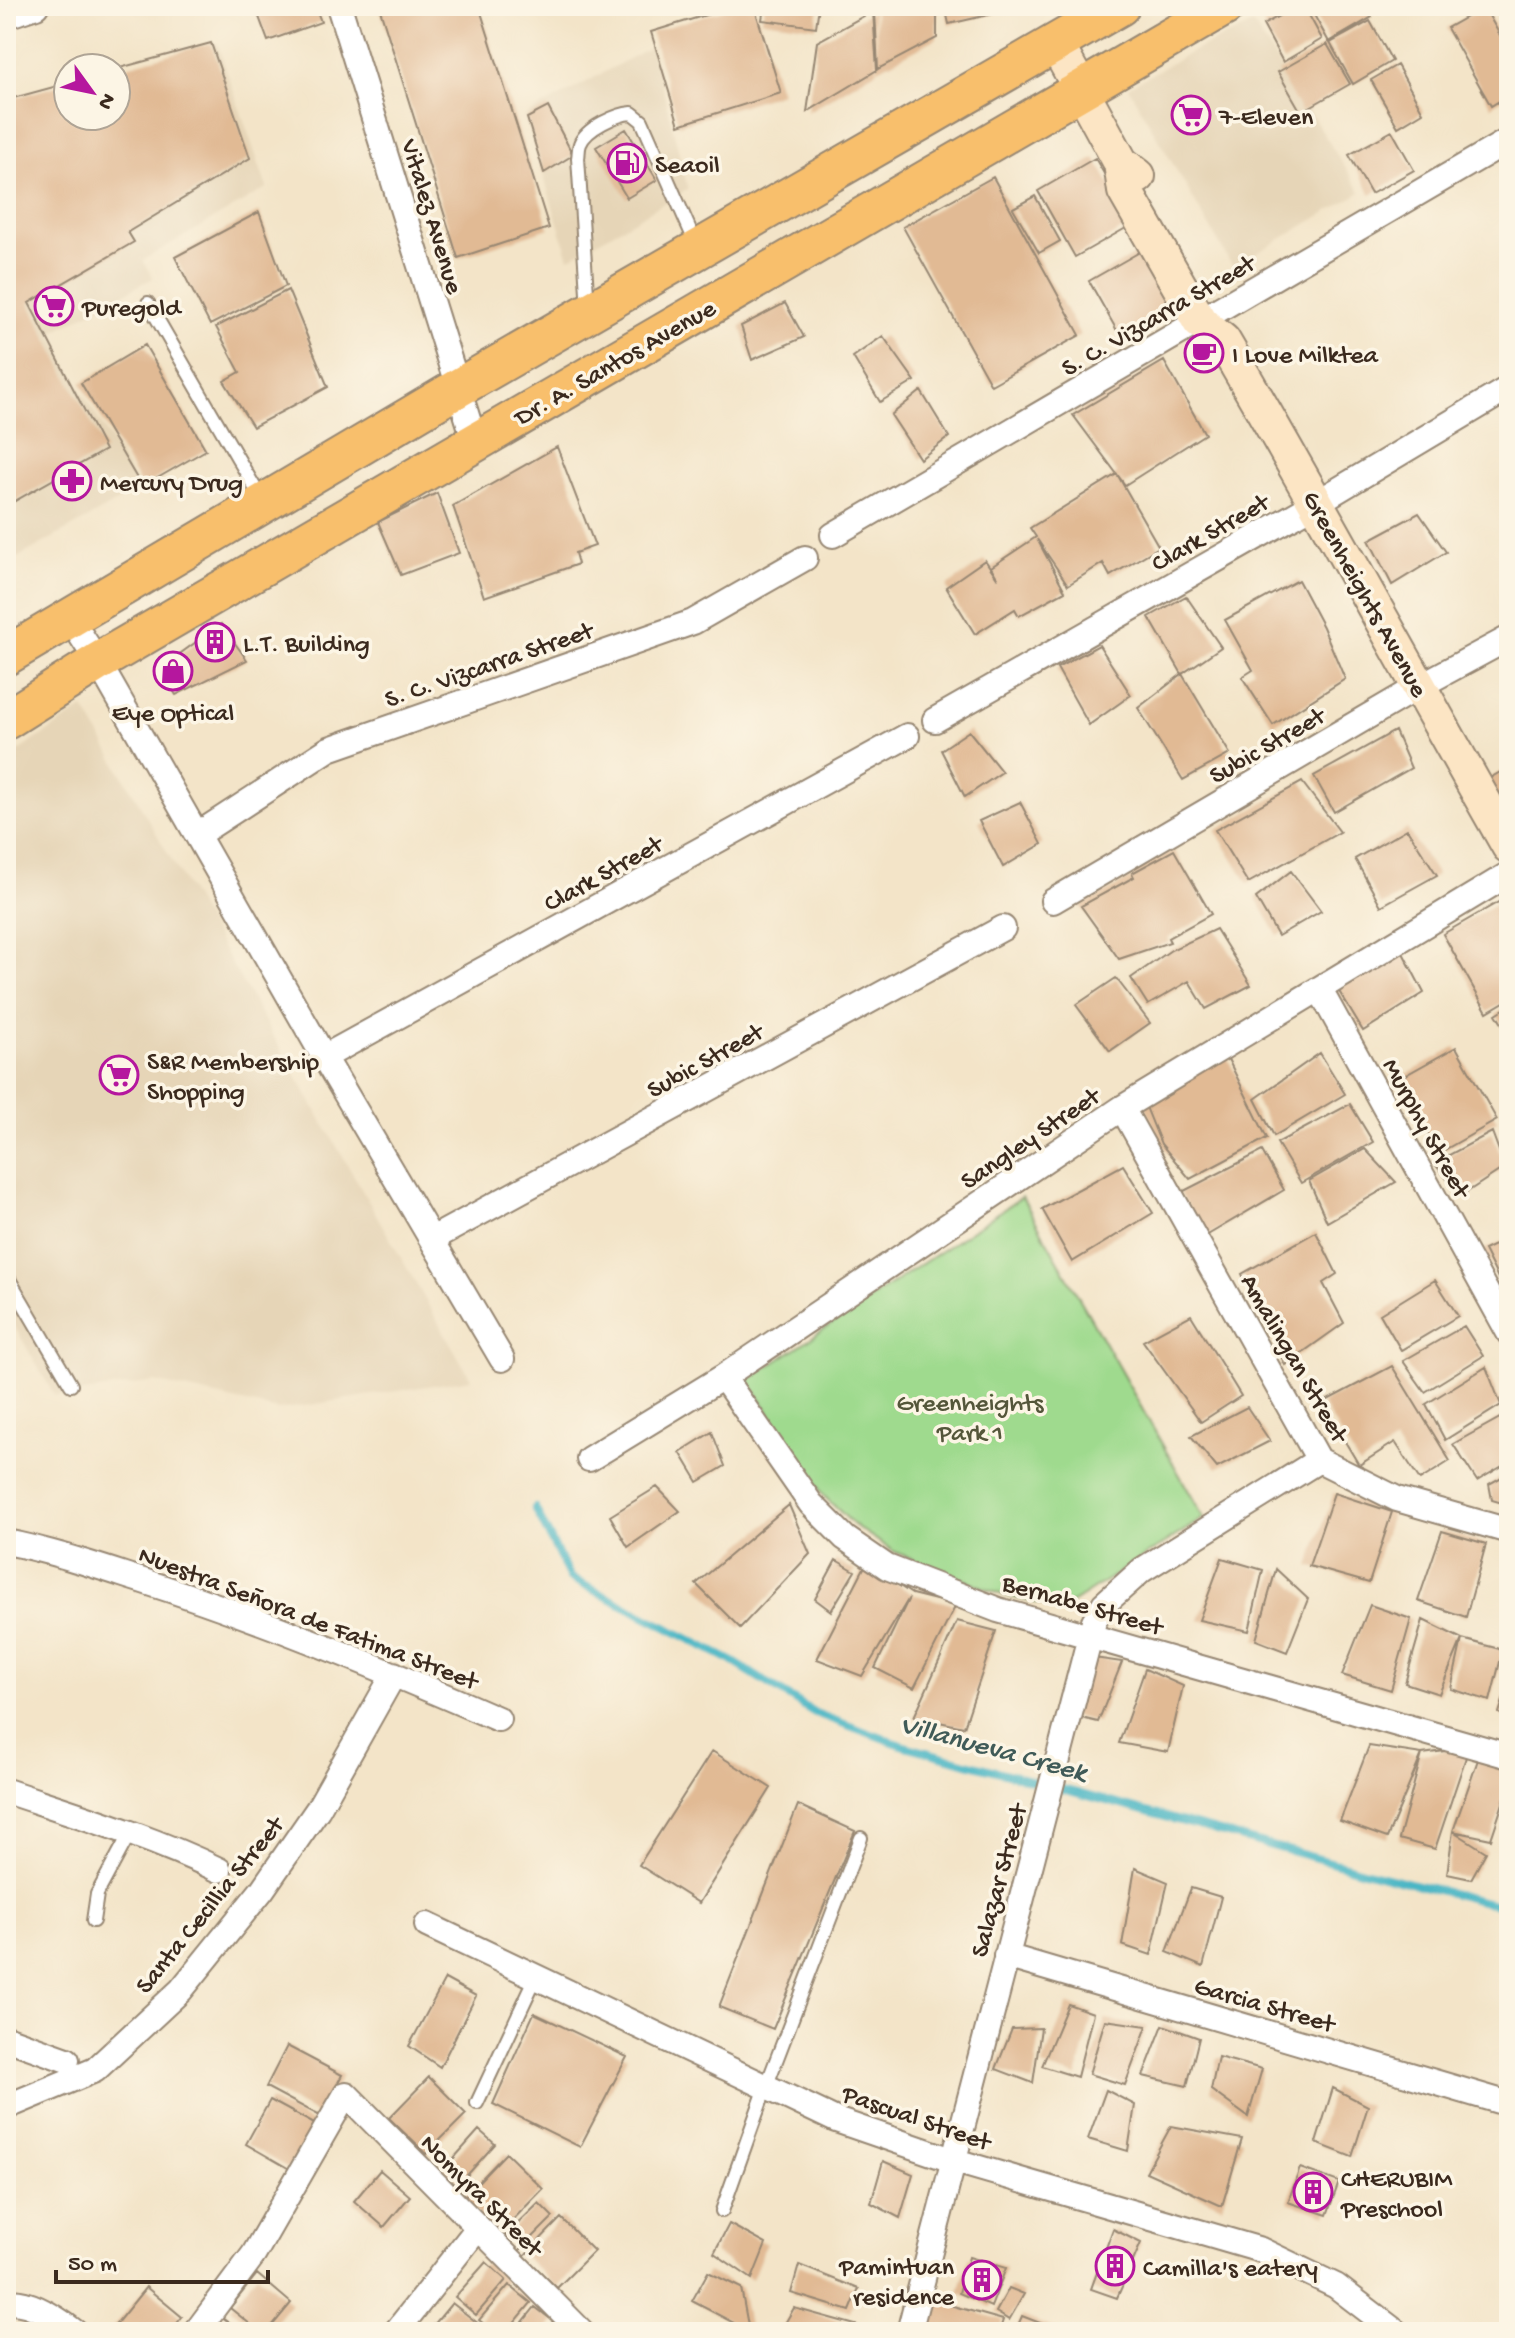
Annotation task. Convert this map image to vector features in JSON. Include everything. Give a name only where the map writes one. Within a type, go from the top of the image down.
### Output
[{"type":"main road","points":[[6,656],[588,312],[1120,6]]},
{"type":"main road","name":"Dr. A. Santos Avenue","points":[[6,720],[98,662],[1225,6]]},
{"type":"street","points":[[6,16],[36,6]]},
{"type":"street","name":"Vitalez Avenue","points":[[339,6],[475,442]]},
{"type":"street","name":"Greenheights Avenue","points":[[1055,42],[1121,163],[1143,180],[1214,325],[1318,502],[1509,846]]},
{"type":"street","name":"S. C. Vizcarra Street","points":[[833,535],[1214,325],[1509,140]]},
{"type":"street","name":"Clark Street","points":[[935,720],[1318,502],[1509,388]]},
{"type":"street","name":"S. C. Vizcarra Street","points":[[197,835],[329,749],[693,622],[805,558]]},
{"type":"street","points":[[69,617],[502,1359]]},
{"type":"street","name":"Subic Street","points":[[1053,901],[1418,687],[1509,638]]},
{"type":"street","name":"Clark Street","points":[[324,1057],[907,736]]},
{"type":"street","name":"Sangley Street","points":[[589,1459],[723,1377],[1122,1108],[1509,874]]},
{"type":"street","name":"Subic Street","points":[[432,1239],[1003,928]]},
{"type":"street","name":"Murphy Street","points":[[1320,990],[1509,1333]]},
{"type":"street","name":"Amalingan Street","points":[[1122,1108],[1319,1460],[1397,1499],[1509,1531]]},
{"type":"street","name":"Bernabe Street","points":[[723,1377],[811,1504],[845,1538],[887,1567],[998,1610],[1091,1634],[1509,1756]]},
{"type":"street","name":"Salazar Street","points":[[909,2332],[1098,1612],[1142,1570],[1319,1460]]},
{"type":"street","name":"Nuestra Señora de Fatima Street","points":[[6,1542],[55,1552],[214,1604],[394,1674],[498,1719]]},
{"type":"street","name":"Santa Cecillia Street","points":[[6,2107],[95,2070],[181,1990],[262,1890],[318,1809],[394,1674]]},
{"type":"street","points":[[6,1791],[130,1833],[219,1870]]},
{"type":"street","name":"Pascual Street","points":[[427,1925],[836,2120],[955,2161],[1261,2250],[1336,2286],[1396,2332]]},
{"type":"street","name":"Garcia Street","points":[[1006,1956],[1509,2104]]},
{"type":"street","points":[[6,2038],[67,2060]]},
{"type":"street","name":"Nomyra Street","points":[[196,2332],[254,2254],[346,2094],[582,2332]]},
{"type":"street","points":[[396,2332],[477,2229]]},
{"type":"street","points":[[6,2303],[17,2302],[35,2309],[75,2332]]},
{"type":"lane","points":[[588,312],[578,158],[580,144],[586,135],[620,114],[632,113],[642,121],[698,249]]},
{"type":"lane","points":[[148,303],[263,503]]},
{"type":"lane","points":[[6,1274],[71,1385]]},
{"type":"lane","points":[[93,1921],[100,1886],[130,1833]]},
{"type":"lane","points":[[722,2211],[861,1838]]},
{"type":"lane","points":[[477,2103],[536,1977]]},
{"type":"shaded area","points":[[1253,24],[1361,192],[1233,267],[1128,87],[1193,51]]},
{"type":"shaded area","name":"Puregold","points":[[217,43],[267,188],[143,260],[153,278],[51,333],[71,373],[140,489],[6,564],[6,100],[52,87],[52,132],[132,132],[132,66]]},
{"type":"shaded area","points":[[652,46],[688,189],[569,258],[525,116]]},
{"type":"shaded area","points":[[84,708],[471,1379],[278,1410],[155,1382],[55,1396],[6,1312],[6,759]]},
{"type":"green space","name":"Greenheights Park 1","points":[[1022,1197],[1204,1518],[1062,1609],[1003,1595],[893,1551],[854,1525],[824,1496],[748,1380]]},
{"type":"building","points":[[255,6],[315,6],[321,22],[268,41]]},
{"type":"building","points":[[379,6],[479,6],[549,228],[458,258]]},
{"type":"building","points":[[735,6],[754,6],[781,93],[679,125],[651,32]]},
{"type":"building","points":[[764,6],[819,6],[816,27],[762,20]]},
{"type":"building","points":[[889,6],[937,6],[937,38],[878,69],[875,11]]},
{"type":"building","points":[[945,6],[996,6],[997,13],[949,24]]},
{"type":"building","points":[[1297,6],[1304,6],[1322,39],[1283,62],[1263,25]]},
{"type":"building","points":[[1309,6],[1366,6],[1372,17],[1329,42]]},
{"type":"building","points":[[1484,7],[1509,51],[1509,95],[1491,106],[1447,28]]},
{"type":"building","points":[[873,11],[877,70],[807,112],[817,42]]},
{"type":"building","points":[[1370,21],[1392,61],[1353,84],[1330,43]]},
{"type":"building","name":"Puregold","points":[[211,43],[250,158],[128,232],[134,242],[29,303],[105,450],[6,506],[6,100],[52,87],[52,132],[132,132],[132,65]]},
{"type":"building","points":[[1327,44],[1350,84],[1301,112],[1278,72]]},
{"type":"building","points":[[1397,65],[1423,112],[1398,127],[1371,80]]},
{"type":"building","points":[[548,107],[573,155],[544,173],[527,118]]},
{"type":"building","name":"Seaoil","points":[[626,129],[657,180],[627,198],[596,147]]},
{"type":"building","points":[[1392,131],[1414,170],[1371,194],[1349,155]]},
{"type":"building","points":[[1095,158],[1133,224],[1075,257],[1038,191]]},
{"type":"building","points":[[993,177],[1080,335],[991,385],[903,227]]},
{"type":"building","points":[[1035,196],[1060,241],[1039,253],[1013,208]]},
{"type":"building","points":[[259,212],[286,286],[210,325],[175,257]]},
{"type":"building","points":[[1145,249],[1180,311],[1124,343],[1089,281]]},
{"type":"building","points":[[288,290],[328,387],[253,427],[224,381],[240,372],[216,327]]},
{"type":"building","points":[[785,303],[804,337],[752,360],[741,326]]},
{"type":"building","points":[[883,336],[915,381],[880,402],[853,357]]},
{"type":"building","points":[[145,345],[206,450],[142,487],[81,383]]},
{"type":"building","points":[[1164,361],[1205,434],[1125,485],[1073,415]]},
{"type":"building","points":[[921,391],[949,437],[920,459],[891,415]]},
{"type":"building","points":[[557,447],[595,546],[575,553],[578,564],[484,597],[453,506]]},
{"type":"building","points":[[1117,474],[1159,547],[1110,576],[1103,563],[1068,585],[1037,539],[1065,591],[1019,616],[1015,609],[975,634],[946,587],[985,560],[998,579],[991,567],[1036,537],[1030,528]]},
{"type":"building","points":[[437,493],[459,553],[401,575],[378,522]]},
{"type":"building","points":[[1419,513],[1446,552],[1392,585],[1369,540]]},
{"type":"building","points":[[1298,580],[1323,627],[1345,679],[1273,725],[1242,677],[1253,670],[1225,620]]},
{"type":"building","points":[[1186,596],[1221,647],[1182,674],[1149,617]]},
{"type":"building","name":"L.T. Building","points":[[221,624],[247,660],[176,695],[159,669]]},
{"type":"building","points":[[1099,645],[1131,695],[1089,725],[1057,668]]},
{"type":"building","points":[[1182,674],[1230,754],[1183,780],[1138,708]]},
{"type":"building","points":[[969,731],[1002,772],[965,797],[941,750]]},
{"type":"building","points":[[1395,731],[1411,768],[1334,812],[1314,776]]},
{"type":"building","points":[[1509,767],[1509,827],[1485,781]]},
{"type":"building","points":[[1302,782],[1340,832],[1248,883],[1215,830]]},
{"type":"building","points":[[1020,802],[1042,844],[1003,867],[979,821]]},
{"type":"building","points":[[1407,829],[1437,875],[1381,906],[1355,859]]},
{"type":"building","points":[[1174,850],[1211,914],[1168,938],[1170,942],[1119,959],[1081,906],[1134,877],[1132,873]]},
{"type":"building","points":[[1291,871],[1321,911],[1278,936],[1256,898]]},
{"type":"building","points":[[1509,896],[1509,999],[1487,1012],[1443,934]]},
{"type":"building","points":[[1216,929],[1251,985],[1206,1009],[1189,981],[1148,1005],[1131,978],[1171,950]]},
{"type":"building","points":[[1400,947],[1424,993],[1363,1031],[1337,988]]},
{"type":"building","points":[[1116,978],[1150,1023],[1110,1051],[1076,1005]]},
{"type":"building","points":[[1509,1006],[1509,1035],[1496,1014]]},
{"type":"building","points":[[1456,1047],[1497,1120],[1439,1153],[1397,1080]]},
{"type":"building","points":[[1224,1051],[1267,1138],[1190,1179],[1161,1144],[1142,1097]]},
{"type":"building","points":[[1320,1053],[1345,1094],[1274,1136],[1255,1099]]},
{"type":"building","points":[[1350,1104],[1373,1142],[1301,1183],[1277,1143]]},
{"type":"building","points":[[1492,1132],[1505,1167],[1461,1196],[1434,1163]]},
{"type":"building","points":[[1365,1149],[1396,1182],[1327,1222],[1309,1181]]},
{"type":"building","points":[[1262,1151],[1284,1190],[1206,1236],[1180,1193]]},
{"type":"building","points":[[1123,1165],[1153,1213],[1072,1262],[1042,1209]]},
{"type":"building","points":[[1316,1232],[1337,1274],[1323,1283],[1344,1323],[1285,1365],[1242,1274]]},
{"type":"building","points":[[1509,1238],[1509,1290],[1505,1292],[1484,1250]]},
{"type":"building","points":[[1435,1280],[1458,1316],[1401,1350],[1380,1314]]},
{"type":"building","points":[[1191,1315],[1241,1396],[1201,1422],[1143,1341]]},
{"type":"building","points":[[1464,1326],[1483,1356],[1425,1392],[1403,1361]]},
{"type":"building","points":[[1392,1366],[1450,1461],[1420,1480],[1395,1442],[1359,1465],[1322,1403]]},
{"type":"building","points":[[1486,1367],[1501,1405],[1445,1440],[1426,1404]]},
{"type":"building","points":[[1247,1407],[1270,1441],[1217,1468],[1191,1436]]},
{"type":"building","points":[[1509,1413],[1509,1462],[1477,1481],[1453,1444]]},
{"type":"building","points":[[712,1432],[725,1466],[698,1482],[680,1452]]},
{"type":"building","points":[[1509,1473],[1509,1505],[1492,1500],[1489,1484]]},
{"type":"building","points":[[657,1487],[680,1511],[628,1547],[610,1516]]},
{"type":"building","points":[[1334,1493],[1392,1512],[1369,1583],[1309,1566]]},
{"type":"building","points":[[789,1505],[810,1554],[740,1628],[696,1584]]},
{"type":"building","points":[[1442,1531],[1486,1544],[1466,1617],[1418,1601]]},
{"type":"building","points":[[1222,1558],[1263,1570],[1249,1631],[1199,1620]]},
{"type":"building","points":[[836,1560],[855,1571],[831,1611],[815,1599]]},
{"type":"building","points":[[866,1564],[912,1594],[956,1605],[914,1688],[875,1668],[909,1598],[862,1676],[817,1659]]},
{"type":"building","points":[[1276,1569],[1308,1599],[1287,1652],[1256,1640]]},
{"type":"building","points":[[1370,1605],[1411,1619],[1391,1690],[1342,1675]]},
{"type":"building","points":[[1423,1620],[1462,1639],[1439,1694],[1405,1683]]},
{"type":"building","points":[[957,1621],[996,1631],[964,1727],[914,1717]]},
{"type":"building","points":[[1462,1639],[1503,1650],[1490,1701],[1451,1689]]},
{"type":"building","points":[[1087,1657],[1122,1662],[1098,1722],[1069,1715]]},
{"type":"building","points":[[1145,1669],[1183,1686],[1168,1752],[1119,1743]]},
{"type":"building","points":[[1509,1682],[1509,1719],[1499,1713]]},
{"type":"building","points":[[1369,1746],[1422,1754],[1387,1838],[1340,1821]]},
{"type":"building","points":[[1469,1748],[1435,1849],[1399,1839],[1422,1754]]},
{"type":"building","points":[[712,1751],[771,1788],[699,1903],[639,1865]]},
{"type":"building","points":[[1481,1751],[1509,1759],[1509,1785],[1491,1839],[1453,1831]]},
{"type":"building","points":[[798,1805],[855,1831],[773,2029],[719,2007]]},
{"type":"building","points":[[1453,1831],[1486,1852],[1471,1879],[1447,1874]]},
{"type":"building","points":[[1135,1868],[1168,1882],[1151,1955],[1122,1945]]},
{"type":"building","points":[[1191,1888],[1221,1897],[1203,1967],[1167,1952]]},
{"type":"building","points":[[445,1979],[476,1996],[440,2067],[409,2046]]},
{"type":"building","points":[[1068,2004],[1093,2013],[1077,2077],[1042,2066]]},
{"type":"building","points":[[534,2013],[627,2057],[580,2147],[493,2104]]},
{"type":"building","points":[[1105,2020],[1147,2026],[1125,2085],[1089,2074]]},
{"type":"building","points":[[1163,2025],[1199,2038],[1187,2086],[1143,2076]]},
{"type":"building","points":[[1041,2028],[1033,2083],[996,2069],[1012,2029]]},
{"type":"building","points":[[287,2046],[342,2075],[320,2116],[266,2087]]},
{"type":"building","points":[[1218,2057],[1262,2069],[1248,2117],[1211,2090]]},
{"type":"building","points":[[429,2077],[466,2114],[426,2154],[389,2118]]},
{"type":"building","points":[[1333,2088],[1368,2106],[1352,2157],[1316,2143]]},
{"type":"building","points":[[1106,2090],[1135,2105],[1128,2151],[1088,2139]]},
{"type":"building","points":[[270,2100],[318,2126],[293,2171],[246,2144]]},
{"type":"building","points":[[1171,2126],[1242,2139],[1222,2206],[1146,2172]]},
{"type":"building","points":[[479,2130],[495,2144],[461,2182],[445,2168]]},
{"type":"building","points":[[506,2153],[543,2189],[499,2234],[463,2198]]},
{"type":"building","points":[[883,2161],[913,2174],[900,2218],[871,2203]]},
{"type":"building","name":"CHERUBIM Preschool","points":[[1300,2168],[1339,2182],[1327,2215],[1288,2202]]},
{"type":"building","points":[[380,2170],[410,2196],[384,2227],[354,2201]]},
{"type":"building","points":[[539,2203],[553,2217],[519,2251],[505,2236]]},
{"type":"building","points":[[561,2218],[594,2251],[557,2288],[524,2256]]},
{"type":"building","points":[[729,2224],[766,2244],[752,2279],[714,2253]]},
{"type":"building","name":"Camilla's eatery","points":[[1113,2229],[1141,2243],[1117,2298],[1091,2289]]},
{"type":"building","name":"Pamintuan residence","points":[[969,2257],[1006,2268],[991,2307],[959,2293]]},
{"type":"building","points":[[486,2262],[506,2280],[476,2315],[455,2297]]},
{"type":"building","points":[[799,2265],[859,2289],[850,2311],[791,2293]]},
{"type":"building","points":[[708,2272],[741,2288],[749,2331],[692,2301]]},
{"type":"building","points":[[257,2274],[291,2303],[267,2332],[260,2332],[230,2308]]},
{"type":"building","points":[[509,2285],[531,2303],[507,2332],[494,2332],[479,2320]]},
{"type":"building","points":[[146,2287],[182,2317],[170,2332],[115,2332],[112,2329]]},
{"type":"building","points":[[1009,2288],[1024,2294],[1009,2320],[996,2312]]},
{"type":"building","points":[[928,2299],[1003,2320],[999,2332],[919,2332]]},
{"type":"building","points":[[452,2303],[489,2332],[428,2332]]},
{"type":"building","points":[[535,2307],[553,2321],[545,2332],[515,2332]]},
{"type":"building","points":[[794,2308],[866,2328],[865,2332],[780,2332]]},
{"type":"building","points":[[1022,2316],[1063,2332],[1015,2332]]},
{"type":"building","points":[[222,2317],[243,2332],[211,2332]]},
{"type":"waterway","name":"Villanueva Creek","points":[[535,1508],[570,1578],[732,1661],[815,1713],[901,1745],[1509,1908]]},
{"type":"place","name":"7-Eleven","points":[[1191,115]]},
{"type":"place","name":"Seaoil","points":[[627,163]]},
{"type":"place","name":"Puregold","points":[[54,306]]},
{"type":"place","name":"I Love Milktea","points":[[1204,353]]},
{"type":"place","name":"Mercury Drug","points":[[72,481]]},
{"type":"place","name":"L.T. Building","points":[[215,642]]},
{"type":"place","name":"Eye Optical","points":[[173,671]]},
{"type":"place","name":"S&R Membership Shopping","points":[[119,1075]]},
{"type":"place","name":"CHERUBIM Preschool","points":[[1313,2192]]},
{"type":"place","name":"Camilla's eatery","points":[[1115,2266]]},
{"type":"place","name":"Pamintuan residence","points":[[982,2280]]}]
